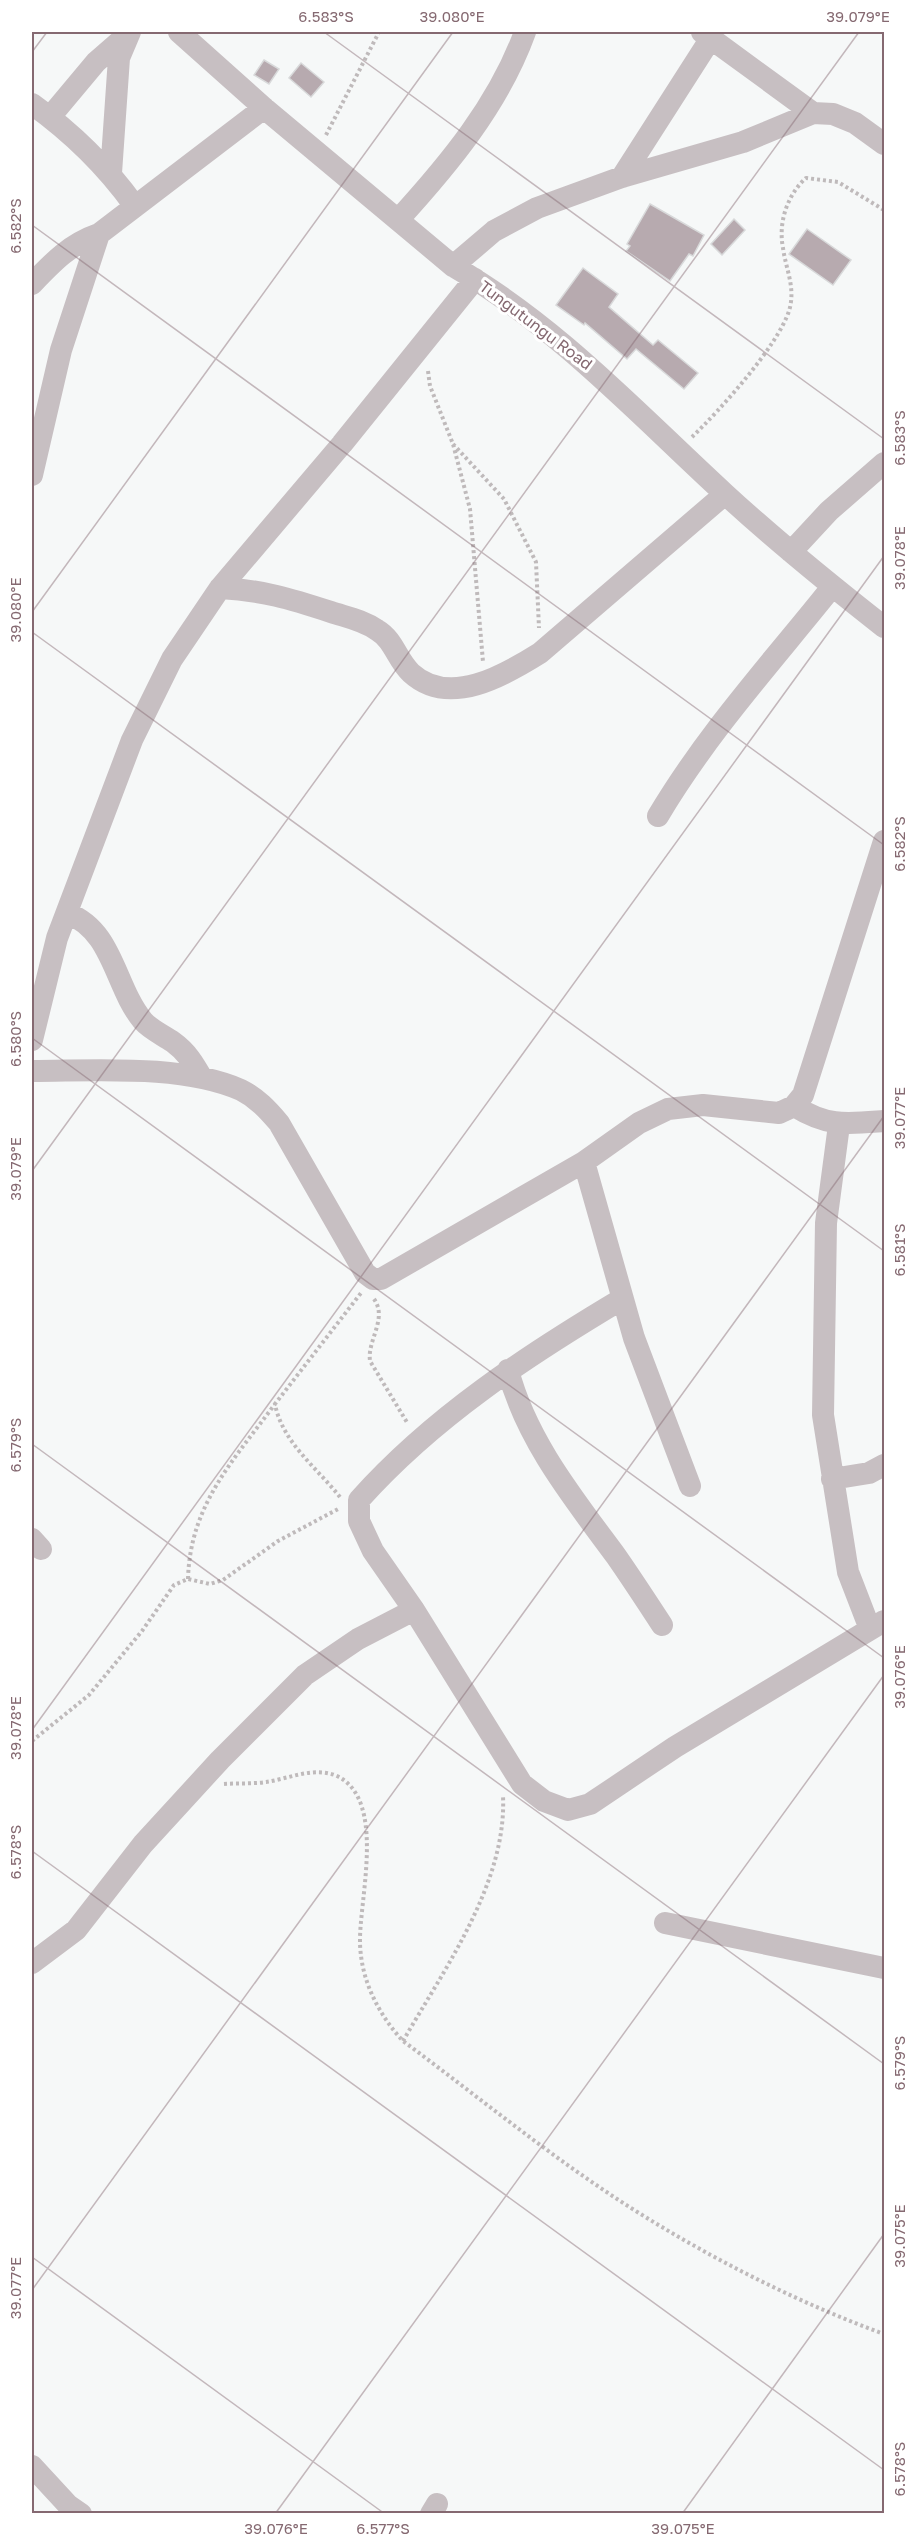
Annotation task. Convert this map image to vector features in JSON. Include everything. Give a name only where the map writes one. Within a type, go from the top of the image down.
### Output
[{"type":"street","points":[[50,117],[96,63],[130,32]]},
{"type":"street","points":[[111,173],[119,58],[130,32]]},
{"type":"street","name":"Tungutungu Road","points":[[179,32],[264,108],[453,266],[475,279],[592,367],[725,494],[791,552],[885,627]]},
{"type":"street","points":[[398,220],[450,163],[484,114],[525,32]]},
{"type":"street","points":[[622,177],[706,35],[813,113]]},
{"type":"street","points":[[32,104],[50,117],[111,173],[134,205]]},
{"type":"street","points":[[32,284],[63,252],[99,234],[134,205],[264,108]]},
{"type":"street","points":[[453,266],[502,226],[537,208],[622,177],[743,142],[813,113],[833,114],[855,123],[885,144]]},
{"type":"street","points":[[32,475],[61,350],[99,234]]},
{"type":"street","points":[[32,1040],[44,982],[67,913],[132,740],[172,659],[220,588],[475,279]]},
{"type":"street","points":[[791,552],[829,511],[885,463]]},
{"type":"street","points":[[220,588],[257,590],[285,596],[355,619],[378,630],[390,641],[410,672],[432,685],[464,688],[484,683],[514,670],[540,653],[725,494]]},
{"type":"street","points":[[658,816],[713,731],[832,586]]},
{"type":"street","points":[[32,1071],[157,1073],[202,1078],[242,1090],[263,1104],[279,1124],[369,1283],[397,1270],[584,1162],[639,1123],[668,1109],[703,1105],[779,1113],[794,1106],[803,1095],[838,979],[885,841]]},
{"type":"street","points":[[67,913],[86,922],[95,932],[120,976],[132,1006],[144,1023],[184,1051],[202,1078]]},
{"type":"street","points":[[794,1106],[824,1122],[839,1125],[885,1121]]},
{"type":"street","points":[[622,1299],[508,1370],[419,1443],[377,1480],[359,1500],[359,1521],[373,1551],[414,1610],[522,1784],[544,1801],[568,1810],[590,1804],[675,1747],[877,1625],[848,1572],[823,1415],[826,1223],[839,1125]]},
{"type":"street","points":[[584,1162],[622,1299],[690,1486]]},
{"type":"street","points":[[508,1370],[526,1423],[546,1457],[662,1625]]},
{"type":"street","points":[[832,1479],[869,1473],[885,1465]]},
{"type":"street","points":[[32,1963],[76,1930],[143,1844],[194,1788],[305,1676],[358,1640],[414,1610]]},
{"type":"street","points":[[666,1923],[885,1968]]},
{"type":"street","points":[[32,2466],[68,2505],[81,2514]]},
{"type":"path","points":[[317,152],[379,32]]},
{"type":"path","points":[[679,451],[710,420],[778,335],[790,309],[792,283],[782,247],[782,221],[795,188],[806,178],[838,182],[885,210]]},
{"type":"path","points":[[424,340],[430,386],[453,444],[470,510],[484,683]]},
{"type":"path","points":[[453,444],[504,499],[536,562],[540,653]]},
{"type":"path","points":[[188,1579],[189,1549],[210,1492],[369,1283],[380,1316],[369,1351],[370,1361],[419,1443]]},
{"type":"path","points":[[32,1741],[89,1695],[142,1631],[174,1585],[188,1579],[210,1584],[223,1580],[278,1541],[346,1505],[288,1437],[278,1422],[275,1404]]},
{"type":"path","points":[[194,1788],[266,1782],[303,1773],[336,1776],[357,1792],[365,1811],[366,1867],[360,1945],[369,1988],[383,2019],[403,2041],[585,2176],[647,2218],[804,2302],[885,2334]]},
{"type":"path","points":[[403,2041],[488,1885],[501,1844],[503,1792]]},
{"type":"building","points":[[264,60],[279,69],[269,84],[254,75]]},
{"type":"building","points":[[301,63],[324,82],[311,97],[289,78]]},
{"type":"building","points":[[650,204],[704,235],[693,256],[689,254],[670,281],[626,251],[630,246],[627,244]]},
{"type":"building","points":[[734,219],[745,230],[722,255],[711,244]]},
{"type":"building","points":[[807,229],[851,260],[833,285],[789,254]]},
{"type":"building","points":[[583,268],[618,294],[609,307],[653,345],[658,340],[698,373],[684,389],[636,349],[627,359],[585,323],[584,325],[556,305]]}]
